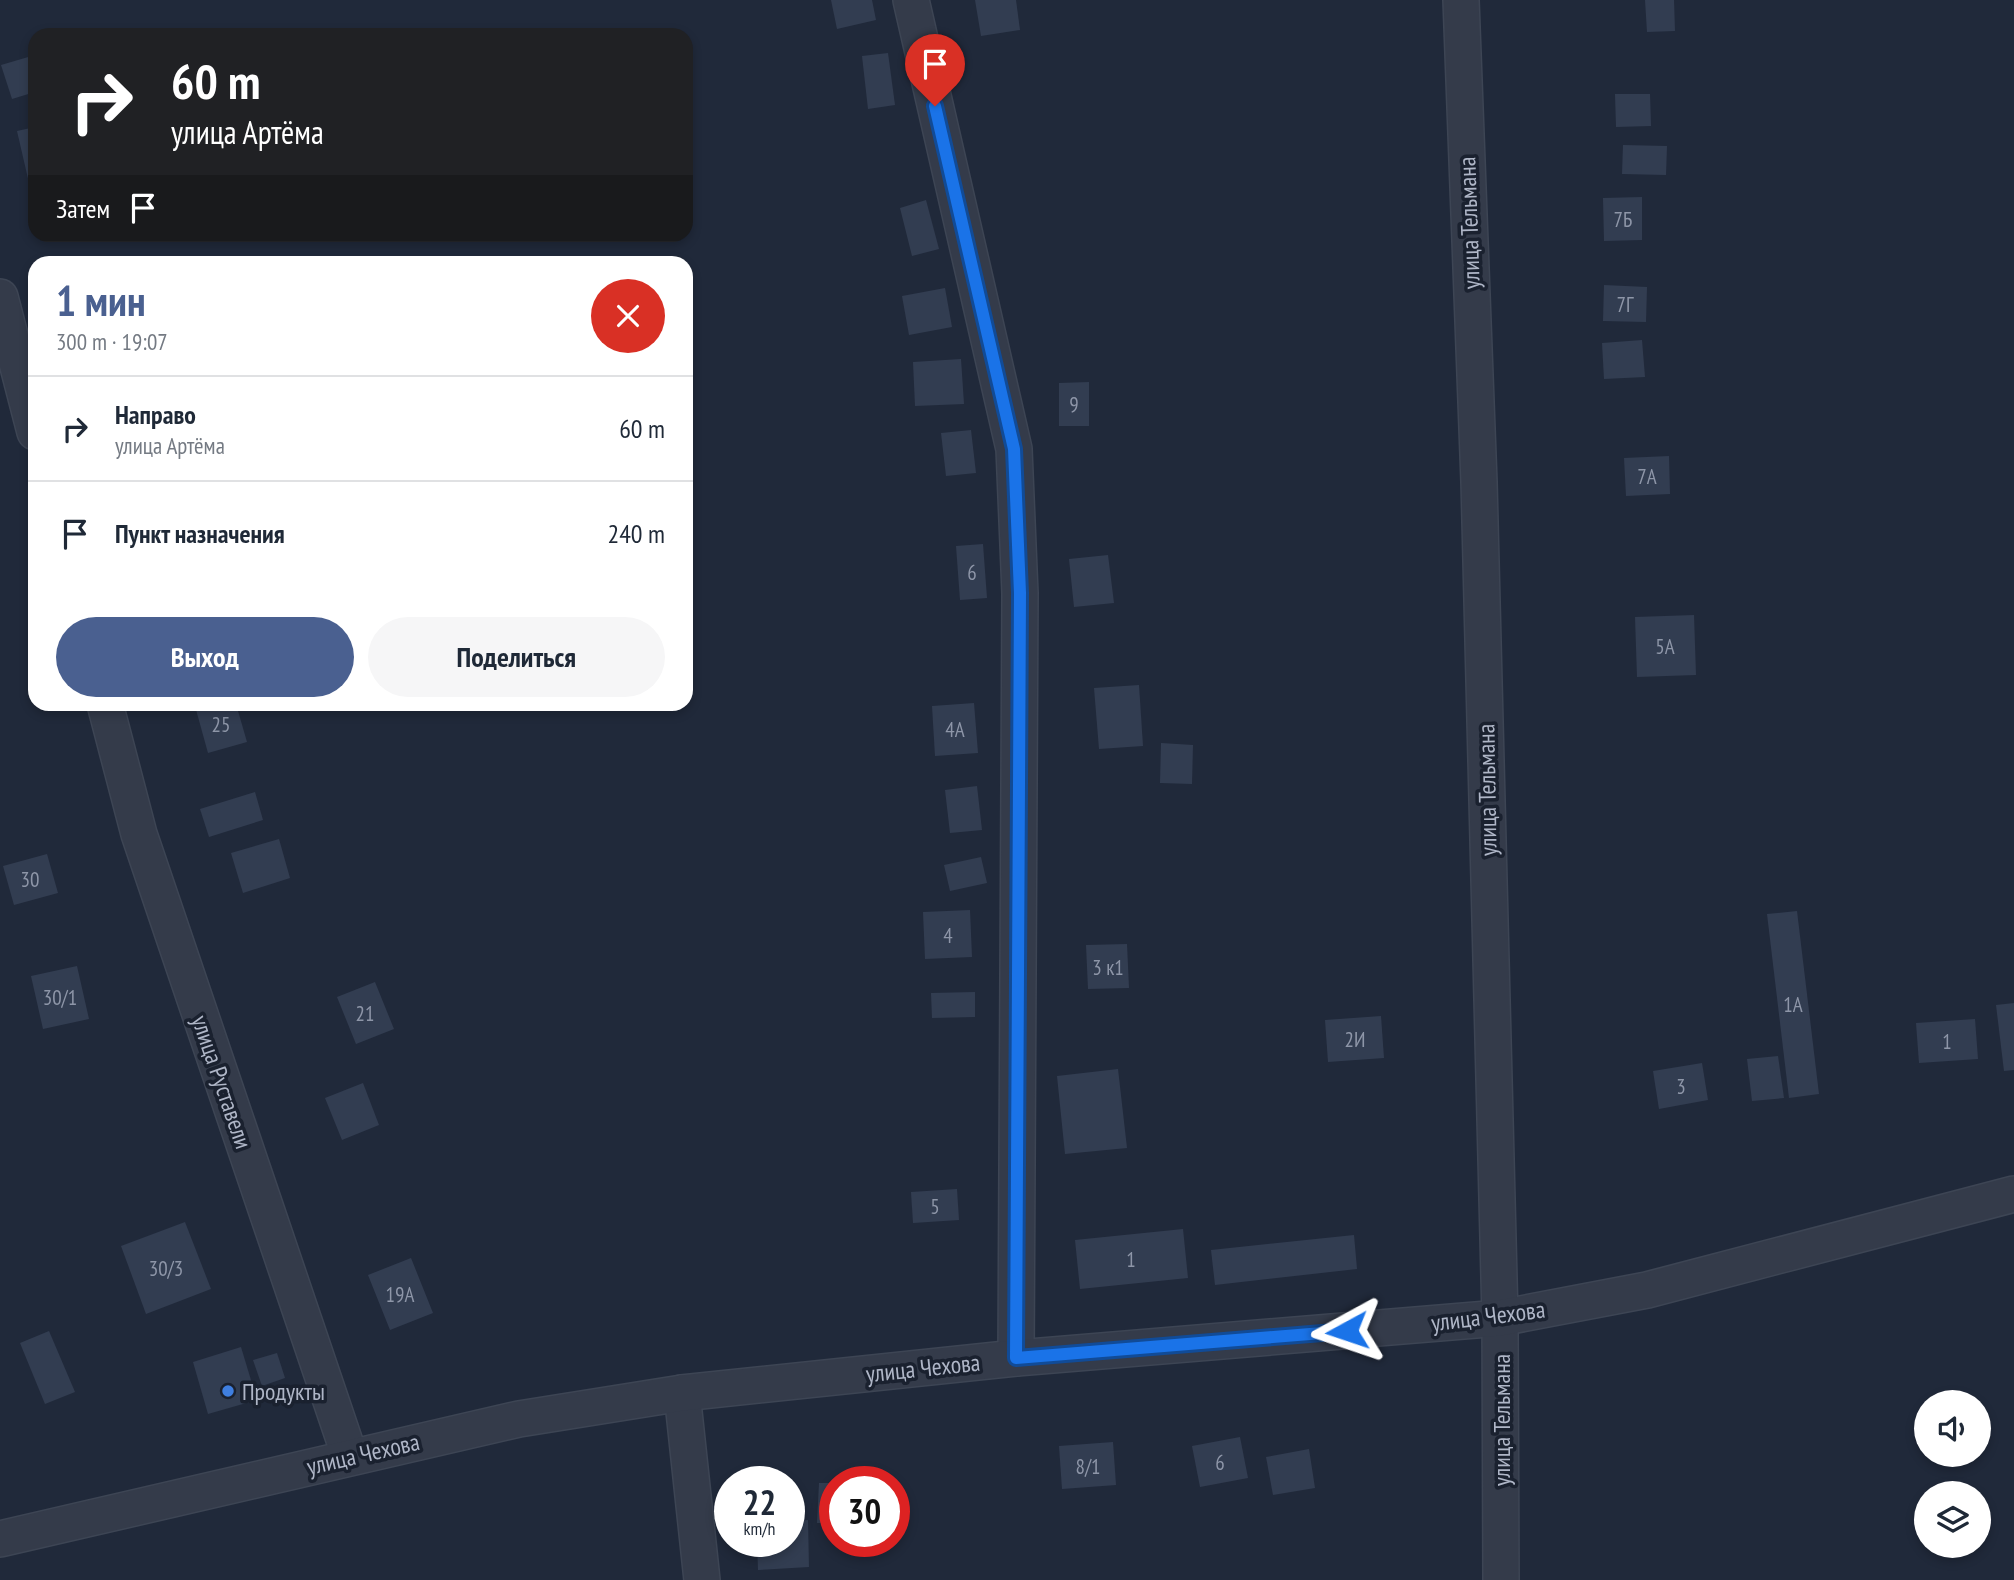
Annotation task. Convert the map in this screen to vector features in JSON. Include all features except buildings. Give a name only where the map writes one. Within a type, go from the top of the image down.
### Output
[{"type":"street","points":[[911,0],[1014,449],[1020,593],[1016,1358]]},
{"type":"street","name":"улица Тельмана","points":[[1461,0],[1479,482],[1500,1318],[1501,1580]]},
{"type":"street","points":[[0,297],[28,405]]},
{"type":"street","name":"улица Руставели","points":[[107,711],[139,834],[350,1457]]},
{"type":"street","name":"улица Чехова","points":[[0,1539],[519,1419],[682,1393],[1016,1358],[1500,1318],[1647,1290],[2014,1194]]},
{"type":"street","points":[[682,1393],[702,1580]]},
{"type":"place","name":"Продукты","points":[[228,1391]]},
{"type":"route","points":[[935,106],[1014,449],[1020,593],[1016,1358],[1347,1331]]}]
